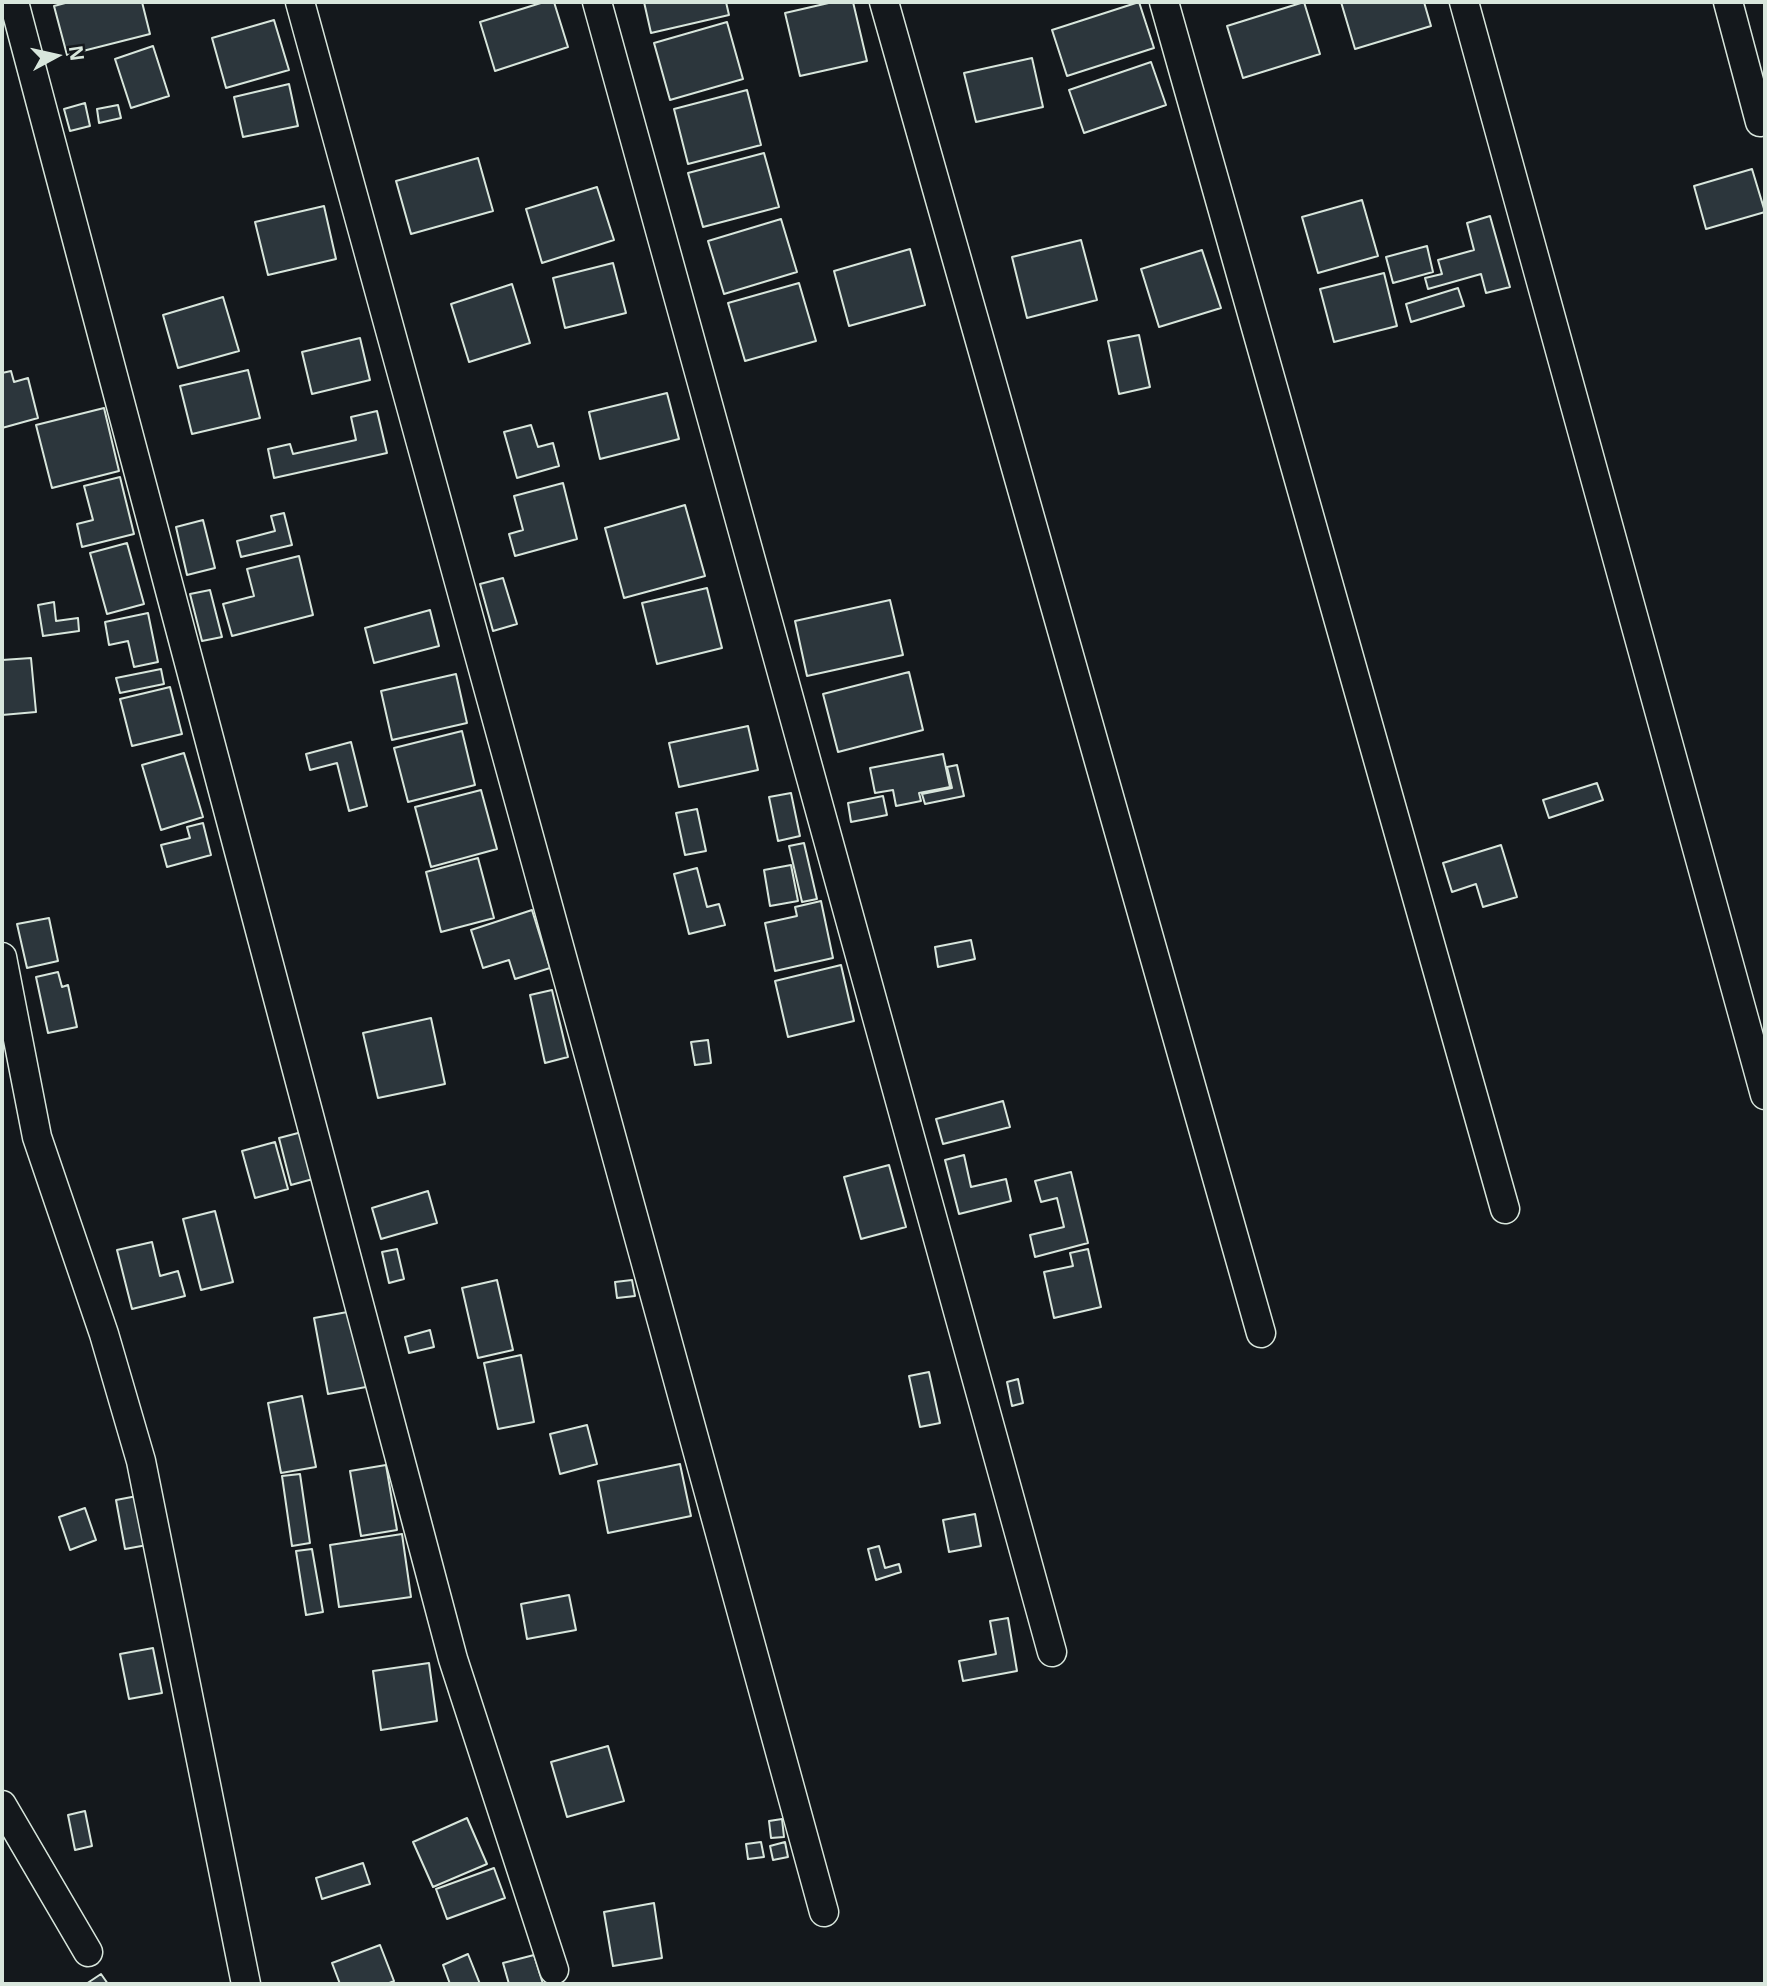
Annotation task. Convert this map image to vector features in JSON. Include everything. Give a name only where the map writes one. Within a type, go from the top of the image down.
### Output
[{"type":"street","points":[[14,2],[453,1659],[554,1970]]},
{"type":"street","points":[[300,2],[824,1912]]},
{"type":"street","points":[[597,2],[1052,1652]]},
{"type":"street","points":[[884,2],[1261,1333]]},
{"type":"street","points":[[1164,2],[1505,1209]]},
{"type":"street","points":[[1464,2],[1765,1095]]},
{"type":"street","points":[[1728,2],[1760,122]]},
{"type":"street","points":[[2,957],[37,1137],[104,1334],[141,1461],[246,1984]]},
{"type":"street","points":[[2,1805],[88,1952]]},
{"type":"building","points":[[69,2],[142,2],[150,34],[67,55],[54,6]]},
{"type":"building","points":[[544,2],[554,2],[568,47],[495,71],[480,22]]},
{"type":"building","points":[[644,2],[726,2],[729,15],[651,33]]},
{"type":"building","points":[[833,2],[853,2],[867,61],[800,76],[785,13]]},
{"type":"building","points":[[1139,2],[1154,48],[1067,76],[1052,30]]},
{"type":"building","points":[[1304,2],[1320,54],[1243,78],[1227,26]]},
{"type":"building","points":[[1341,2],[1424,2],[1431,26],[1355,49]]},
{"type":"building","points":[[274,20],[289,70],[226,88],[212,38]]},
{"type":"building","points":[[727,22],[743,79],[670,100],[654,43]]},
{"type":"building","points":[[153,46],[169,96],[131,108],[115,59]]},
{"type":"building","points":[[1032,58],[1043,107],[976,122],[964,73]]},
{"type":"building","points":[[1151,62],[1166,105],[1084,133],[1069,90]]},
{"type":"building","points":[[289,84],[298,126],[243,137],[234,97]]},
{"type":"building","points":[[747,90],[761,145],[688,164],[674,109]]},
{"type":"building","points":[[85,103],[90,126],[70,131],[64,109]]},
{"type":"building","points":[[118,105],[121,118],[99,123],[97,109]]},
{"type":"building","points":[[764,153],[779,207],[703,227],[688,173]]},
{"type":"building","points":[[478,158],[493,211],[411,234],[396,181]]},
{"type":"building","points":[[1752,169],[1765,212],[1706,229],[1694,186]]},
{"type":"building","points":[[597,187],[614,240],[542,263],[526,209]]},
{"type":"building","points":[[1362,200],[1378,256],[1318,273],[1302,217]]},
{"type":"building","points":[[324,206],[336,259],[268,275],[255,222]]},
{"type":"building","points":[[1490,216],[1510,287],[1486,293],[1481,274],[1428,289],[1425,278],[1442,274],[1438,260],[1474,250],[1467,223]]},
{"type":"building","points":[[781,219],[797,272],[724,294],[708,241]]},
{"type":"building","points":[[1081,240],[1097,300],[1027,318],[1012,257]]},
{"type":"building","points":[[1427,246],[1433,272],[1393,283],[1386,257]]},
{"type":"building","points":[[910,249],[925,305],[849,326],[834,271]]},
{"type":"building","points":[[1202,250],[1221,308],[1159,327],[1141,269]]},
{"type":"building","points":[[613,263],[626,313],[565,328],[553,278]]},
{"type":"building","points":[[1384,273],[1397,326],[1334,342],[1320,289]]},
{"type":"building","points":[[799,283],[816,341],[745,361],[728,303]]},
{"type":"building","points":[[512,284],[530,343],[469,362],[451,304]]},
{"type":"building","points":[[1458,288],[1464,306],[1411,322],[1406,304]]},
{"type":"building","points":[[223,297],[239,351],[178,368],[163,315]]},
{"type":"building","points":[[1139,335],[1150,387],[1119,394],[1108,341]]},
{"type":"building","points":[[360,338],[370,380],[312,394],[302,352]]},
{"type":"building","points":[[248,370],[260,418],[192,434],[180,386]]},
{"type":"building","points":[[11,371],[14,382],[28,378],[38,418],[2,428],[2,373]]},
{"type":"building","points":[[667,393],[679,439],[600,459],[589,412]]},
{"type":"building","points":[[104,408],[119,471],[52,488],[36,425]]},
{"type":"building","points":[[377,411],[387,453],[274,478],[268,449],[290,444],[293,454],[356,440],[351,417]]},
{"type":"building","points":[[531,425],[538,447],[553,443],[559,466],[517,478],[504,432]]},
{"type":"building","points":[[120,477],[134,534],[82,547],[77,524],[93,520],[84,486]]},
{"type":"building","points":[[563,483],[577,539],[515,556],[509,534],[523,530],[514,496]]},
{"type":"building","points":[[685,505],[705,576],[624,598],[605,528]]},
{"type":"building","points":[[284,513],[292,545],[241,557],[237,541],[275,531],[271,516]]},
{"type":"building","points":[[203,520],[215,568],[187,575],[176,527]]},
{"type":"building","points":[[127,543],[144,604],[107,614],[90,553]]},
{"type":"building","points":[[299,556],[313,615],[232,636],[223,604],[254,596],[247,569]]},
{"type":"building","points":[[503,578],[517,624],[493,631],[480,584]]},
{"type":"building","points":[[707,588],[722,648],[657,664],[642,603]]},
{"type":"building","points":[[210,590],[222,637],[202,641],[190,594]]},
{"type":"building","points":[[890,600],[903,655],[807,676],[795,621]]},
{"type":"building","points":[[54,602],[56,621],[78,618],[79,631],[43,636],[38,605]]},
{"type":"building","points":[[430,610],[439,646],[374,663],[365,628]]},
{"type":"building","points":[[148,613],[158,662],[134,667],[128,641],[109,645],[105,622]]},
{"type":"building","points":[[31,658],[36,712],[2,715],[2,660]]},
{"type":"building","points":[[161,669],[164,684],[120,693],[116,678]]},
{"type":"building","points":[[909,672],[923,730],[838,752],[823,694]]},
{"type":"building","points":[[456,674],[467,723],[392,740],[381,691]]},
{"type":"building","points":[[170,687],[182,734],[132,746],[120,699]]},
{"type":"building","points":[[748,726],[758,770],[679,787],[669,743]]},
{"type":"building","points":[[462,731],[475,785],[408,802],[394,748]]},
{"type":"building","points":[[351,742],[367,806],[349,811],[337,763],[310,770],[306,754]]},
{"type":"building","points":[[184,753],[203,817],[161,830],[142,765]]},
{"type":"building","points":[[943,754],[950,787],[919,793],[921,801],[896,806],[893,790],[875,793],[870,768]]},
{"type":"building","points":[[957,765],[964,796],[925,804],[922,794],[952,788],[947,767]]},
{"type":"building","points":[[1597,783],[1603,800],[1549,818],[1543,800]]},
{"type":"building","points":[[481,790],[497,849],[431,867],[415,807]]},
{"type":"building","points":[[791,793],[800,836],[778,841],[769,797]]},
{"type":"building","points":[[883,796],[887,815],[851,822],[848,803]]},
{"type":"building","points":[[697,809],[706,851],[685,855],[676,813]]},
{"type":"building","points":[[203,823],[211,855],[167,867],[161,845],[190,838],[187,827]]},
{"type":"building","points":[[804,843],[817,899],[802,902],[789,846]]},
{"type":"building","points":[[1501,845],[1517,897],[1483,907],[1476,884],[1452,892],[1443,863]]},
{"type":"building","points":[[478,858],[494,918],[441,932],[426,872]]},
{"type":"building","points":[[791,865],[798,901],[770,906],[764,870]]},
{"type":"building","points":[[697,868],[707,907],[719,904],[725,925],[689,934],[674,874]]},
{"type":"building","points":[[821,901],[833,958],[775,971],[765,923],[797,916],[795,907]]},
{"type":"building","points":[[532,910],[550,968],[515,979],[509,960],[483,968],[471,930]]},
{"type":"building","points":[[49,918],[58,961],[27,968],[17,924]]},
{"type":"building","points":[[971,940],[975,959],[938,967],[935,947]]},
{"type":"building","points":[[841,965],[854,1021],[788,1037],[775,981]]},
{"type":"building","points":[[58,972],[62,987],[68,985],[77,1027],[48,1033],[36,977]]},
{"type":"building","points":[[552,990],[568,1057],[545,1063],[530,995]]},
{"type":"building","points":[[431,1018],[445,1084],[378,1098],[363,1033]]},
{"type":"building","points":[[708,1040],[711,1063],[695,1065],[691,1042]]},
{"type":"building","points":[[1003,1101],[1010,1127],[943,1144],[936,1119]]},
{"type":"building","points":[[302,1132],[313,1179],[291,1185],[279,1138]]},
{"type":"building","points":[[275,1142],[288,1189],[255,1198],[242,1151]]},
{"type":"building","points":[[964,1155],[971,1187],[1006,1179],[1011,1201],[959,1214],[945,1160]]},
{"type":"building","points":[[889,1165],[906,1227],[861,1239],[844,1177]]},
{"type":"building","points":[[1071,1172],[1088,1243],[1035,1257],[1030,1235],[1064,1227],[1057,1198],[1041,1202],[1035,1181]]},
{"type":"building","points":[[428,1191],[437,1223],[381,1239],[372,1208]]},
{"type":"building","points":[[215,1211],[233,1282],[201,1290],[183,1219]]},
{"type":"building","points":[[152,1242],[160,1276],[178,1271],[185,1296],[132,1309],[117,1250]]},
{"type":"building","points":[[397,1249],[404,1279],[389,1283],[382,1252]]},
{"type":"building","points":[[1088,1249],[1101,1307],[1054,1318],[1044,1272],[1073,1266],[1070,1253]]},
{"type":"building","points":[[497,1280],[513,1350],[478,1358],[462,1288]]},
{"type":"building","points":[[632,1280],[635,1296],[617,1298],[615,1282]]},
{"type":"building","points":[[353,1311],[366,1387],[328,1394],[314,1318]]},
{"type":"building","points":[[430,1330],[434,1347],[409,1353],[405,1337]]},
{"type":"building","points":[[521,1355],[534,1422],[498,1429],[484,1363]]},
{"type":"building","points":[[929,1372],[940,1423],[920,1427],[909,1376]]},
{"type":"building","points":[[1018,1379],[1023,1403],[1012,1406],[1007,1382]]},
{"type":"building","points":[[302,1396],[316,1467],[281,1473],[268,1403]]},
{"type":"building","points":[[587,1425],[597,1464],[560,1474],[550,1434]]},
{"type":"building","points":[[680,1464],[691,1516],[608,1533],[598,1481]]},
{"type":"building","points":[[386,1465],[397,1530],[361,1536],[350,1471]]},
{"type":"building","points":[[300,1474],[310,1543],[292,1546],[282,1476]]},
{"type":"building","points":[[137,1496],[147,1545],[125,1549],[116,1500]]},
{"type":"building","points":[[85,1508],[96,1540],[70,1550],[59,1517]]},
{"type":"building","points":[[975,1514],[981,1546],[949,1552],[943,1520]]},
{"type":"building","points":[[402,1534],[411,1597],[339,1607],[330,1545]]},
{"type":"building","points":[[879,1546],[885,1568],[899,1564],[901,1572],[876,1580],[868,1549]]},
{"type":"building","points":[[312,1549],[323,1612],[306,1615],[296,1551]]},
{"type":"building","points":[[569,1595],[576,1630],[527,1639],[521,1604]]},
{"type":"building","points":[[1008,1618],[1017,1671],[963,1681],[959,1661],[996,1654],[990,1621]]},
{"type":"building","points":[[153,1648],[162,1693],[129,1699],[120,1654]]},
{"type":"building","points":[[429,1663],[437,1721],[381,1730],[373,1671]]},
{"type":"building","points":[[608,1746],[624,1801],[567,1817],[551,1762]]},
{"type":"building","points":[[85,1811],[92,1846],[75,1850],[68,1815]]},
{"type":"building","points":[[467,1818],[487,1864],[433,1887],[413,1842]]},
{"type":"building","points":[[782,1819],[784,1837],[771,1838],[769,1821]]},
{"type":"building","points":[[761,1842],[764,1857],[748,1859],[746,1844]]},
{"type":"building","points":[[785,1842],[788,1857],[773,1860],[770,1846]]},
{"type":"building","points":[[363,1863],[370,1884],[322,1899],[316,1878]]},
{"type":"building","points":[[494,1868],[505,1898],[447,1919],[436,1889]]},
{"type":"building","points":[[654,1903],[662,1958],[613,1966],[604,1912]]},
{"type":"building","points":[[380,1945],[394,1981],[387,1984],[340,1984],[332,1963]]},
{"type":"building","points":[[468,1954],[480,1984],[450,1984],[443,1965]]},
{"type":"building","points":[[534,1955],[543,1984],[509,1984],[503,1963]]},
{"type":"building","points":[[101,1974],[108,1984],[86,1984]]}]
